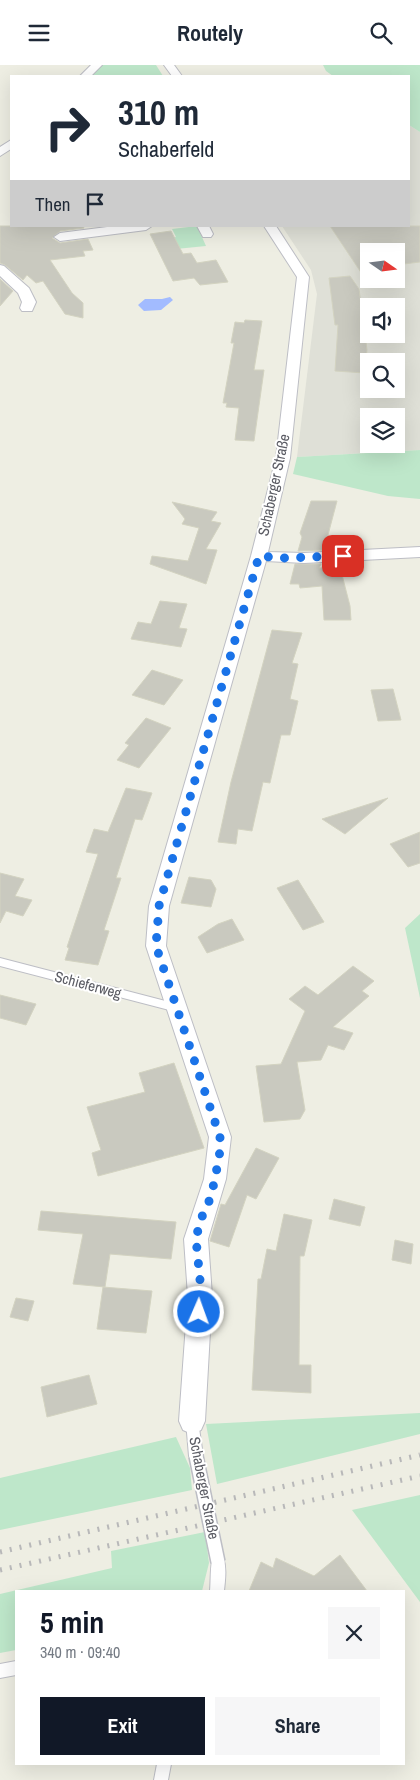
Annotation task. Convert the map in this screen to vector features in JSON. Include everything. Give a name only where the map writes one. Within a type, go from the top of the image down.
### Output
[{"type":"street","points":[[86,75],[97,65]]},
{"type":"street","points":[[0,153],[10,144]]},
{"type":"street","points":[[60,237],[97,229],[130,227]]},
{"type":"street","name":"Schaberger Straße","points":[[192,1421],[200,1296],[196,1239],[200,1221],[210,1199],[215,1179],[220,1143],[218,1129],[156,946],[159,906],[259,556],[283,458],[303,277],[271,227]]},
{"type":"street","points":[[0,269],[24,291],[29,303],[27,308]]},
{"type":"street","points":[[259,556],[304,558],[420,552]]},
{"type":"lane","name":"Schieferweg","points":[[0,962],[177,1008]]},
{"type":"lane","name":"Schaberger Straße","points":[[192,1421],[196,1456],[218,1562],[217,1590]]},
{"type":"lane","points":[[0,1671],[15,1668]]},
{"type":"lane","points":[[162,1780],[164,1765]]},
{"type":"shaded area","points":[[410,126],[420,132],[420,450],[405,451],[405,408],[360,408],[360,453],[367,453],[297,457],[317,294],[311,270],[283,227],[410,227]]},
{"type":"green space","points":[[102,65],[156,65],[162,75],[92,75]]},
{"type":"green space","points":[[323,65],[420,65],[420,132],[410,126],[410,75],[332,75],[326,71]]},
{"type":"green space","points":[[197,227],[206,246],[176,249],[171,238],[176,237],[172,229]]},
{"type":"green space","points":[[420,450],[420,499],[388,496],[293,474],[297,457],[405,453],[405,451]]},
{"type":"green space","points":[[420,914],[420,998],[405,928]]},
{"type":"green space","points":[[420,1413],[420,1434],[217,1484],[206,1424]]},
{"type":"green space","points":[[176,1437],[190,1468],[192,1490],[0,1530],[0,1478]]},
{"type":"green space","points":[[420,1495],[420,1602],[352,1510]]},
{"type":"green space","points":[[205,1532],[209,1563],[202,1590],[17,1590],[112,1568],[111,1551]]},
{"type":"green space","points":[[15,1591],[15,1650],[0,1653],[0,1594]]},
{"type":"water","points":[[170,297],[173,300],[161,310],[144,311],[138,305],[145,299]]},
{"type":"building","points":[[0,226],[84,227],[60,231],[52,238],[60,243],[88,239],[93,250],[83,251],[85,256],[50,260],[72,293],[83,303],[83,318],[65,314],[43,281],[36,283],[27,275],[23,280],[0,263]]},
{"type":"building","points":[[420,226],[420,262],[405,264],[405,243],[360,243],[360,271],[331,227]]},
{"type":"building","points":[[171,231],[183,254],[191,253],[197,263],[216,260],[228,282],[200,285],[194,278],[173,281],[150,234]]},
{"type":"building","points":[[350,276],[359,289],[360,343],[366,343],[367,350],[367,353],[360,353],[360,373],[335,371],[338,325],[335,325],[329,278]]},
{"type":"building","points":[[0,279],[13,291],[0,306]]},
{"type":"building","points":[[245,320],[262,321],[254,370],[264,370],[254,441],[235,440],[239,408],[226,407],[227,403],[223,403],[234,343],[231,343],[235,322],[244,323]]},
{"type":"building","points":[[311,501],[337,501],[324,550],[298,551],[302,537],[300,533]]},
{"type":"building","points":[[172,502],[217,512],[211,521],[221,523],[206,549],[217,550],[206,584],[150,564],[152,556],[188,561],[199,528],[182,524],[185,519]]},
{"type":"building","points":[[295,564],[321,564],[319,568],[340,567],[350,606],[351,620],[324,620],[322,586],[300,588],[299,584],[290,584]]},
{"type":"building","points":[[160,601],[187,604],[179,628],[187,629],[181,647],[131,639],[138,622],[151,624]]},
{"type":"building","points":[[272,630],[302,633],[292,663],[298,664],[290,699],[298,701],[290,735],[281,735],[270,783],[263,782],[252,831],[238,829],[236,844],[218,842],[231,782]]},
{"type":"building","points":[[152,670],[183,680],[164,705],[132,695]]},
{"type":"building","points":[[393,689],[401,720],[378,721],[371,690]]},
{"type":"building","points":[[146,718],[171,728],[139,768],[117,760],[129,745],[125,743]]},
{"type":"building","points":[[126,788],[152,793],[142,820],[135,819],[116,878],[121,878],[104,930],[109,931],[98,965],[65,960],[69,948],[67,947],[98,854],[86,852],[94,829],[108,832]]},
{"type":"building","points":[[388,798],[345,834],[322,819]]},
{"type":"building","points":[[420,832],[420,863],[408,867],[390,844]]},
{"type":"building","points":[[0,873],[24,879],[15,896],[32,900],[23,916],[6,911],[0,923]]},
{"type":"building","points":[[189,877],[211,880],[216,889],[211,907],[181,903]]},
{"type":"building","points":[[298,880],[324,922],[303,930],[277,888]]},
{"type":"building","points":[[232,919],[244,940],[207,953],[198,937],[218,924]]},
{"type":"building","points":[[353,966],[374,981],[362,991],[369,996],[333,1027],[353,1033],[344,1050],[328,1045],[321,1060],[297,1062],[305,1110],[300,1119],[264,1122],[256,1066],[281,1064],[305,1011],[289,999],[305,986],[318,995]]},
{"type":"building","points":[[0,995],[36,1004],[26,1025],[0,1018]]},
{"type":"building","points":[[174,1063],[204,1148],[98,1176],[92,1153],[101,1150],[87,1107],[145,1092],[139,1073]]},
{"type":"building","points":[[256,1148],[279,1158],[256,1199],[247,1195],[229,1247],[210,1241],[221,1204],[225,1205]]},
{"type":"building","points":[[334,1199],[365,1207],[360,1226],[329,1219]]},
{"type":"building","points":[[41,1211],[176,1222],[171,1259],[110,1254],[105,1287],[73,1284],[83,1234],[38,1230]]},
{"type":"building","points":[[284,1214],[312,1220],[304,1256],[300,1256],[299,1365],[311,1365],[311,1393],[252,1390],[258,1279],[261,1279],[267,1249],[276,1251]]},
{"type":"building","points":[[395,1240],[413,1244],[411,1264],[392,1260]]},
{"type":"building","points":[[103,1287],[152,1291],[146,1333],[97,1329]]},
{"type":"building","points":[[16,1298],[34,1301],[28,1321],[10,1317]]},
{"type":"building","points":[[89,1375],[97,1404],[47,1417],[41,1387]]},
{"type":"building","points":[[340,1555],[366,1590],[249,1590],[261,1562],[273,1568],[276,1558],[314,1576]]},
{"type":"railway","points":[[0,1552],[420,1455]]},
{"type":"railway","points":[[0,1570],[420,1476]]},
{"type":"route","points":[[199,1312],[200,1280],[197,1265],[196,1239],[200,1221],[210,1199],[215,1179],[219,1161],[220,1137],[156,946],[159,906],[259,556],[282,558],[343,556]]}]
